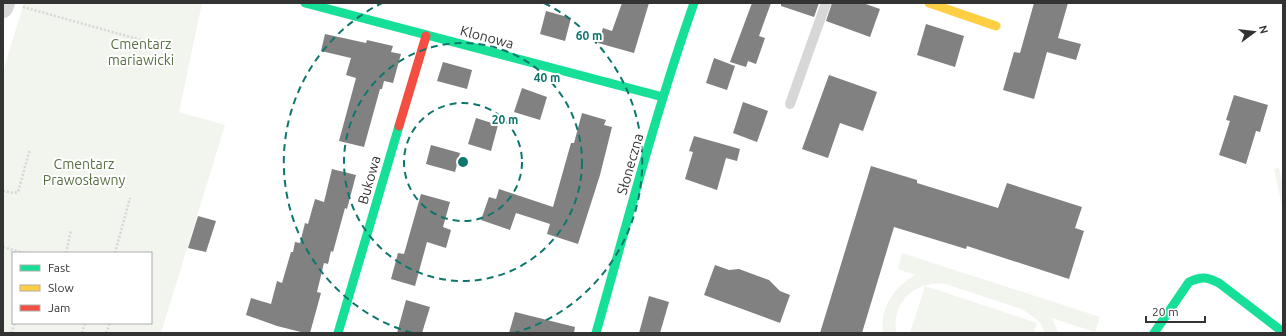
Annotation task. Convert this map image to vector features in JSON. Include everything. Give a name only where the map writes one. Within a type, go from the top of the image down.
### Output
[{"type":"street","name":"Klonowa","points":[[305,3],[663,97]]},
{"type":"street","name":"Słoneczna","points":[[596,333],[663,97],[694,3]]},
{"type":"street","points":[[929,3],[996,26]]},
{"type":"street","name":"Bukowa","points":[[338,333],[426,36]]},
{"type":"street","points":[[1154,333],[1189,282],[1198,278],[1209,278],[1220,283],[1283,332]]},
{"type":"lane","points":[[790,104],[826,3]]},
{"type":"path","points":[[8,5],[166,47]]},
{"type":"path","points":[[3,191],[14,193],[18,192],[30,148]]},
{"type":"path","points":[[115,252],[130,198]]},
{"type":"path","points":[[66,252],[71,230]]},
{"type":"path","points":[[3,247],[20,252]]},
{"type":"green space","name":"Cmentarz Prawosławny","points":[[24,3],[202,3],[179,112],[225,125],[161,333],[3,333],[3,71]]},
{"type":"green space","points":[[1279,168],[1283,184],[1283,210],[1274,169]]},
{"type":"green space","points":[[902,253],[1100,317],[1095,332],[1052,318],[1058,333],[1045,333],[1041,324],[1022,309],[946,284],[935,284],[925,285],[908,295],[902,302],[898,311],[896,333],[883,333],[886,306],[901,285],[915,275],[898,269]]},
{"type":"green space","points":[[925,286],[1037,323],[1034,333],[910,333]]},
{"type":"building","points":[[622,3],[649,3],[634,53],[598,43],[603,28],[612,31]]},
{"type":"building","points":[[752,3],[771,3],[759,36],[765,38],[756,64],[748,61],[746,67],[730,62]]},
{"type":"building","points":[[781,3],[819,3],[814,17],[781,6]]},
{"type":"building","points":[[832,3],[863,3],[880,9],[870,37],[826,21]]},
{"type":"building","points":[[1034,3],[1068,3],[1058,38],[1081,44],[1076,60],[1047,52],[1034,99],[1003,90],[1014,52],[1020,53]]},
{"type":"building","points":[[546,11],[571,18],[565,41],[540,34]]},
{"type":"building","points":[[926,24],[964,36],[955,67],[917,55]]},
{"type":"building","points":[[325,34],[366,43],[367,40],[393,46],[391,52],[401,54],[393,83],[384,81],[382,89],[380,89],[364,147],[339,141],[356,78],[346,75],[351,58],[321,51]]},
{"type":"building","points":[[714,58],[735,66],[727,90],[706,83]]},
{"type":"building","points":[[443,62],[472,70],[467,89],[437,81]]},
{"type":"building","points":[[829,75],[877,92],[863,131],[840,123],[828,158],[802,149]]},
{"type":"building","points":[[522,88],[547,97],[540,120],[514,112]]},
{"type":"building","points":[[1234,95],[1268,105],[1260,132],[1256,131],[1246,164],[1219,155],[1230,121],[1226,120]]},
{"type":"building","points":[[743,102],[768,111],[757,142],[733,133]]},
{"type":"building","points":[[582,113],[606,120],[604,125],[612,127],[600,175],[578,244],[547,234],[550,224],[516,213],[510,230],[481,220],[489,197],[496,199],[499,189],[553,207],[571,143],[574,143]]},
{"type":"building","points":[[476,118],[498,125],[491,151],[468,144]]},
{"type":"building","points":[[694,136],[740,149],[737,161],[726,158],[717,190],[685,179],[693,152],[689,151]]},
{"type":"building","points":[[431,145],[460,153],[455,172],[426,164]]},
{"type":"building","points":[[871,166],[917,180],[917,183],[998,208],[1007,183],[1082,207],[1075,228],[1084,231],[1069,279],[967,246],[966,249],[894,227],[862,333],[820,333]]},
{"type":"building","points":[[332,169],[356,175],[333,252],[331,251],[328,264],[324,263],[317,292],[321,293],[310,333],[277,326],[246,315],[251,298],[271,304],[277,281],[282,283],[291,252],[293,252],[295,242],[300,243],[305,223],[308,224],[315,199],[324,202]]},
{"type":"building","points":[[421,194],[450,202],[443,227],[451,230],[446,248],[427,242],[415,286],[391,279],[398,253],[404,254]]},
{"type":"building","points":[[198,216],[216,221],[206,252],[188,248]]},
{"type":"building","points":[[715,265],[729,270],[739,269],[769,280],[780,291],[790,295],[780,323],[704,295]]},
{"type":"building","points":[[649,296],[669,302],[660,333],[639,333]]},
{"type":"building","points":[[406,300],[430,307],[422,333],[397,333]]},
{"type":"building","points":[[515,312],[575,327],[574,333],[509,333]]},
{"type":"traffic: fast","points":[[305,3],[663,97]]},
{"type":"traffic: fast","points":[[596,333],[654,126],[694,3]]},
{"type":"traffic: fast","points":[[338,333],[399,126]]},
{"type":"traffic: fast","points":[[1154,333],[1189,282],[1204,278],[1211,279],[1219,283],[1283,332]]},
{"type":"traffic: slow","points":[[929,3],[996,26]]},
{"type":"traffic: jam","points":[[399,126],[426,36]]},
{"type":"park label","name":"Cmentarz mariawicki","points":[[141,52]]}]
